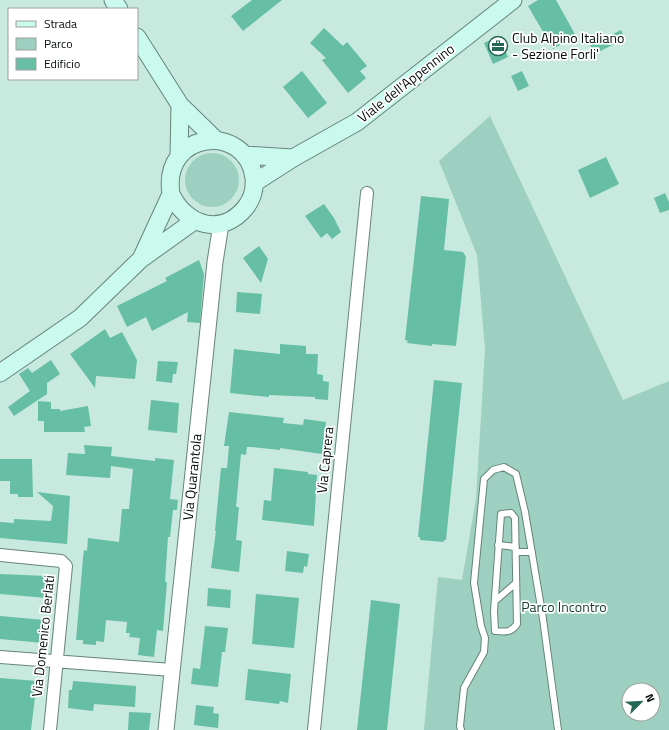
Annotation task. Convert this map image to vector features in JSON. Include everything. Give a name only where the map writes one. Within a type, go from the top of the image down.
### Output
[{"type":"main road","name":"Viale dell'Appennino","points":[[254,183],[275,171],[293,158],[356,122],[514,0]]},
{"type":"main road","points":[[138,39],[180,105],[216,140],[236,148],[244,155],[253,173],[254,183],[250,199],[241,213],[232,220],[221,224],[203,224],[194,221],[184,214],[176,205],[171,194],[170,174],[179,156],[190,146],[202,141],[216,140]]},
{"type":"main road","points":[[179,156],[180,105]]},
{"type":"main road","points":[[244,155],[293,158]]},
{"type":"main road","points":[[141,259],[171,194]]},
{"type":"main road","points":[[0,373],[80,318],[141,259],[194,221]]},
{"type":"street","name":"Via Caprera","points":[[314,730],[367,193]]},
{"type":"street","name":"Via Quarantola","points":[[166,730],[215,262],[221,224]]},
{"type":"street","name":"Via Domenico Berlati","points":[[0,555],[61,561],[66,566],[55,662],[50,730]]},
{"type":"street","points":[[0,657],[172,670]]},
{"type":"lane","points":[[461,730],[464,688],[484,652],[485,638],[481,626],[474,584],[484,479],[493,470],[504,467],[516,474],[532,552],[543,619],[558,730]]},
{"type":"lane","points":[[511,513],[515,518],[517,624],[513,630],[507,632],[496,631],[495,601],[498,545],[501,514],[511,513]]},
{"type":"lane","points":[[498,545],[532,552]]},
{"type":"lane","points":[[495,601],[516,582]]},
{"type":"green space","name":"Parco Incontro","points":[[490,116],[623,400],[669,381],[669,730],[424,730],[438,577],[462,580],[476,499],[485,349],[477,255],[439,161]]},
{"type":"green space","points":[[212,153],[222,155],[231,161],[237,170],[239,180],[237,190],[231,199],[222,205],[212,207],[202,205],[193,199],[187,190],[185,180],[187,170],[193,161],[202,155]]},
{"type":"building","points":[[252,0],[282,0],[243,31],[231,16]]},
{"type":"building","points":[[538,0],[556,0],[576,36],[553,49],[528,6]]},
{"type":"building","points":[[324,28],[343,46],[347,42],[367,66],[360,71],[366,78],[348,93],[322,60],[326,58],[310,43]]},
{"type":"building","points":[[621,30],[625,39],[594,54],[590,45]]},
{"type":"building","points":[[499,36],[508,57],[493,64],[484,43]]},
{"type":"building","points":[[302,71],[327,103],[308,118],[283,87]]},
{"type":"building","points":[[522,71],[529,86],[518,91],[511,76]]},
{"type":"building","points":[[606,157],[619,184],[590,198],[578,170]]},
{"type":"building","points":[[665,193],[669,202],[669,210],[660,213],[654,198]]},
{"type":"building","points":[[421,196],[449,199],[444,250],[463,252],[466,257],[456,346],[432,344],[432,346],[407,343],[408,341],[405,340]]},
{"type":"building","points":[[324,204],[334,218],[341,232],[332,239],[327,233],[321,238],[305,216]]},
{"type":"building","points":[[259,246],[268,259],[261,283],[243,258]]},
{"type":"building","points":[[199,260],[204,274],[200,323],[187,322],[188,312],[152,331],[146,317],[127,327],[117,306],[167,281],[165,278]]},
{"type":"building","points":[[237,292],[262,294],[260,314],[236,312]]},
{"type":"building","points":[[105,329],[110,338],[122,332],[137,360],[135,379],[96,376],[95,388],[70,354]]},
{"type":"building","points":[[280,344],[306,346],[306,354],[318,354],[317,374],[323,375],[323,381],[329,382],[328,400],[315,399],[315,397],[269,395],[269,397],[230,393],[234,349],[280,354]]},
{"type":"building","points":[[51,360],[60,374],[47,383],[47,394],[14,416],[8,407],[30,391],[19,374],[28,368],[32,373]]},
{"type":"building","points":[[158,361],[178,362],[176,374],[173,374],[172,383],[156,381]]},
{"type":"building","points":[[434,380],[462,383],[446,540],[444,540],[444,542],[420,540],[420,537],[418,537]]},
{"type":"building","points":[[151,400],[179,403],[177,433],[148,430]]},
{"type":"building","points":[[38,401],[51,402],[51,409],[60,409],[60,411],[88,406],[91,426],[84,427],[85,432],[44,432],[44,421],[38,421]]},
{"type":"building","points":[[229,412],[284,418],[283,423],[303,425],[304,419],[326,422],[322,454],[280,448],[280,450],[247,447],[246,455],[241,454],[236,507],[239,507],[236,540],[242,541],[239,572],[211,568],[216,531],[221,468],[227,468],[229,446],[224,446]]},
{"type":"building","points":[[84,445],[112,447],[111,456],[155,461],[155,458],[174,460],[170,499],[178,500],[177,510],[173,510],[170,537],[168,537],[165,582],[167,582],[163,631],[157,630],[154,657],[138,655],[140,638],[129,637],[130,633],[126,633],[127,622],[106,620],[104,642],[96,641],[96,645],[83,644],[83,640],[76,640],[83,558],[84,550],[87,551],[88,538],[119,542],[122,509],[129,509],[133,469],[111,466],[110,478],[66,475],[68,453],[85,454]]},
{"type":"building","points":[[0,459],[32,459],[33,497],[18,497],[18,494],[10,494],[10,481],[0,481]]},
{"type":"building","points":[[274,468],[308,472],[308,474],[317,475],[314,526],[262,520],[264,500],[271,501]]},
{"type":"building","points":[[37,492],[70,496],[67,544],[0,538],[0,522],[14,523],[14,519],[51,521],[53,506]]},
{"type":"building","points":[[287,551],[309,554],[307,567],[304,566],[303,573],[285,571]]},
{"type":"building","points":[[0,574],[47,576],[47,598],[0,594]]},
{"type":"building","points":[[208,588],[231,590],[230,608],[207,606]]},
{"type":"building","points":[[256,594],[299,598],[294,648],[252,644]]},
{"type":"building","points":[[371,600],[400,604],[387,730],[357,730]]},
{"type":"building","points":[[0,616],[45,620],[43,643],[0,639]]},
{"type":"building","points":[[205,626],[228,628],[225,652],[222,652],[218,687],[191,684],[193,668],[200,669]]},
{"type":"building","points":[[248,669],[291,674],[288,703],[280,701],[279,704],[245,700]]},
{"type":"building","points":[[0,678],[37,681],[31,730],[0,730]]},
{"type":"building","points":[[73,681],[136,686],[135,707],[94,704],[93,711],[68,708],[69,690],[72,690]]},
{"type":"building","points":[[196,705],[214,707],[213,713],[219,714],[218,728],[194,725]]},
{"type":"building","points":[[129,712],[151,713],[149,730],[128,730]]},
{"type":"place","name":"Club Alpino Italiano - Sezione Forli'","points":[[498,46]]}]
